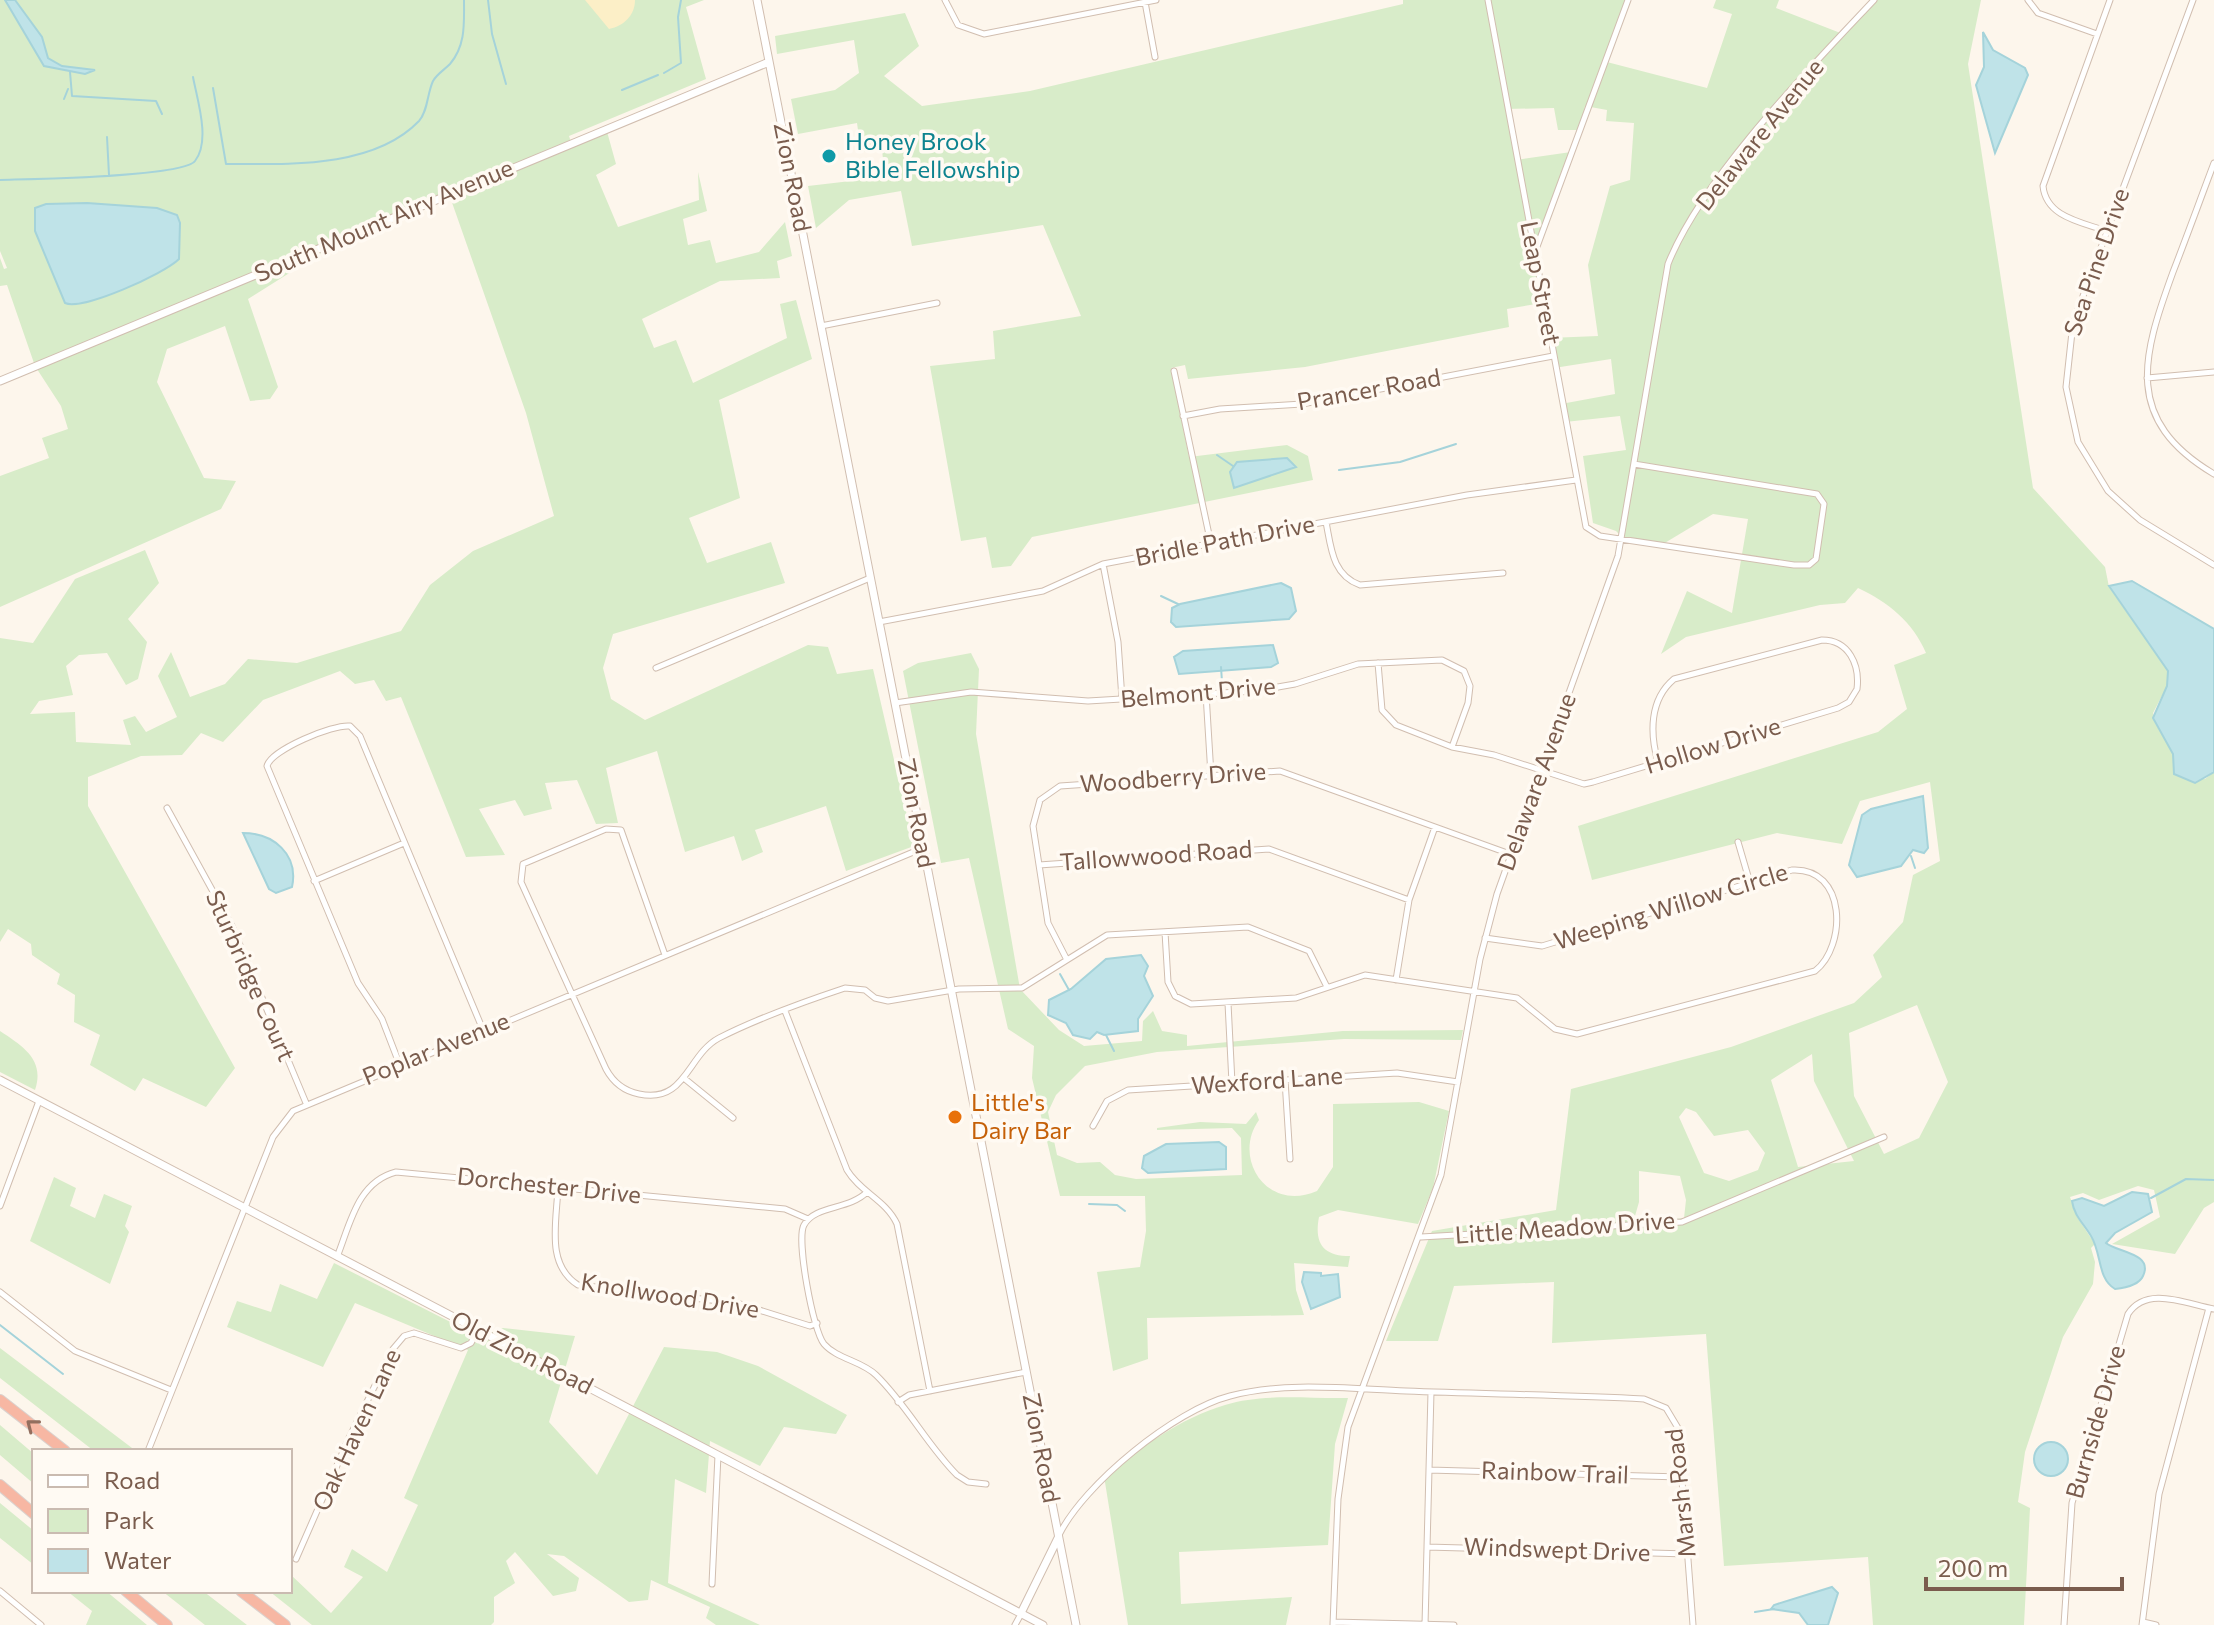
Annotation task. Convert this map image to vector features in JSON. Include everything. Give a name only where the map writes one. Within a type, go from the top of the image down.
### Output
[{"type":"highway","points":[[0,1400],[62,1449]]},
{"type":"highway","points":[[0,1485],[32,1512]]},
{"type":"highway","points":[[128,1593],[167,1625]]},
{"type":"highway","points":[[244,1593],[285,1625]]},
{"type":"street","name":"Zion Road","points":[[757,0],[1076,1625]]},
{"type":"street","points":[[945,0],[958,25],[984,34],[1156,0]]},
{"type":"street","name":"Leap Street","points":[[1488,0],[1586,527],[1596,535],[1622,538]]},
{"type":"street","points":[[1534,253],[1628,0]]},
{"type":"street","name":"Delaware Avenue","points":[[1333,1623],[1340,1476],[1348,1427],[1421,1237],[1441,1175],[1485,938],[1510,854],[1601,608],[1622,538],[1664,275],[1673,250],[1727,169],[1874,0]]},
{"type":"street","points":[[2028,0],[2038,13],[2097,34]]},
{"type":"street","points":[[2106,231],[2056,212],[2046,199],[2043,186],[2110,0]]},
{"type":"street","name":"Sea Pine Drive","points":[[2193,0],[2106,231],[2068,344],[2066,387],[2072,425],[2086,460],[2120,504],[2140,520],[2214,565]]},
{"type":"street","points":[[1145,2],[1155,57]]},
{"type":"street","name":"South Mount Airy Avenue","points":[[0,381],[769,62]]},
{"type":"street","points":[[2214,163],[2147,350],[2147,378],[2153,407],[2170,439],[2193,462],[2214,474]]},
{"type":"street","points":[[821,326],[937,303]]},
{"type":"street","name":"Prancer Road","points":[[1183,416],[1220,409],[1302,404],[1553,356]]},
{"type":"street","points":[[1174,371],[1211,544]]},
{"type":"street","points":[[2147,378],[2214,372]]},
{"type":"street","points":[[1622,538],[1794,565],[1812,563],[1819,547],[1824,501],[1808,491],[1634,464]]},
{"type":"street","name":"Bridle Path Drive","points":[[879,622],[1048,589],[1103,564],[1467,495],[1576,480]]},
{"type":"street","points":[[1326,522],[1336,566],[1350,581],[1360,585],[1503,573]]},
{"type":"street","points":[[1103,564],[1118,642],[1122,699]]},
{"type":"street","points":[[656,668],[870,578]]},
{"type":"street","name":"Hollow Drive","points":[[1378,663],[1380,703],[1389,720],[1452,747],[1494,755],[1584,784],[1658,762],[1844,706],[1857,689],[1856,667],[1847,650],[1825,640],[1679,676],[1664,690],[1651,726],[1658,762]]},
{"type":"street","name":"Belmont Drive","points":[[895,703],[981,691],[1070,701],[1206,694],[1279,687],[1343,668],[1442,660],[1464,671],[1470,695],[1452,747]]},
{"type":"street","points":[[1206,694],[1211,775]]},
{"type":"street","points":[[399,1063],[379,1013],[358,983],[269,771],[269,759],[279,751],[337,726],[354,728],[483,1030]]},
{"type":"street","name":"Woodberry Drive","points":[[1066,959],[1048,923],[1033,815],[1052,789],[1280,771],[1510,854]]},
{"type":"street","name":"Sturbridge Court","points":[[167,808],[232,926],[306,1103]]},
{"type":"street","points":[[1396,980],[1409,900],[1435,827]]},
{"type":"street","points":[[665,955],[621,830],[606,829],[531,859],[520,869],[521,882],[606,1069],[619,1085],[632,1093],[654,1096],[671,1091],[685,1079],[714,1041],[845,988],[865,990],[875,998],[888,1001],[951,990],[1025,987],[1102,936],[1248,927],[1309,951],[1327,987]]},
{"type":"street","points":[[1738,842],[1750,883]]},
{"type":"street","points":[[314,881],[404,843]]},
{"type":"street","name":"Poplar Avenue","points":[[149,1449],[279,1126],[306,1103],[923,848]]},
{"type":"street","name":"Tallowwood Road","points":[[1039,865],[1269,849],[1409,900]]},
{"type":"street","name":"Weeping Willow Circle","points":[[1474,992],[1521,999],[1555,1029],[1577,1034],[1799,977],[1820,967],[1830,952],[1835,896],[1828,883],[1813,872],[1802,869],[1542,946],[1485,938]]},
{"type":"street","points":[[1165,932],[1167,979],[1175,996],[1193,1005],[1296,998],[1360,975],[1474,992]]},
{"type":"street","points":[[1228,1003],[1232,1083]]},
{"type":"street","points":[[785,1011],[845,1165],[867,1192],[885,1205],[897,1224],[930,1391]]},
{"type":"street","name":"Wexford Lane","points":[[1093,1126],[1102,1106],[1122,1092],[1397,1073],[1458,1082]]},
{"type":"street","points":[[685,1079],[733,1118]]},
{"type":"street","name":"Old Zion Road","points":[[0,1080],[1043,1625]]},
{"type":"street","points":[[1285,1080],[1290,1159]]},
{"type":"street","points":[[0,1206],[39,1101]]},
{"type":"street","name":"Little Meadow Drive","points":[[1421,1237],[1682,1222],[1884,1137]]},
{"type":"street","name":"Dorchester Drive","points":[[337,1257],[362,1196],[370,1185],[388,1174],[402,1172],[785,1209],[808,1219]]},
{"type":"street","name":"Knollwood Drive","points":[[558,1186],[556,1255],[563,1273],[578,1285],[720,1300],[810,1326],[817,1323]]},
{"type":"street","points":[[867,1192],[855,1203],[818,1213],[808,1219],[800,1240],[817,1323],[827,1347],[873,1373],[957,1475],[968,1482],[986,1484]]},
{"type":"street","points":[[0,1292],[75,1351],[171,1390]]},
{"type":"street","name":"Burnside Drive","points":[[2064,1625],[2072,1503],[2128,1314],[2137,1303],[2154,1297],[2211,1309]]},
{"type":"street","points":[[2156,1625],[2143,1623],[2159,1494],[2211,1309]]},
{"type":"street","name":"Oak Haven Lane","points":[[296,1559],[349,1438],[397,1343],[414,1333],[461,1348],[471,1343],[478,1330]]},
{"type":"street","points":[[898,1402],[930,1391],[1026,1372]]},
{"type":"street","name":"Marsh Road","points":[[1059,1536],[1075,1507],[1097,1482],[1202,1406],[1249,1392],[1361,1388],[1651,1401],[1666,1408],[1675,1420],[1693,1625]]},
{"type":"street","points":[[1425,1625],[1431,1392]]},
{"type":"street","points":[[712,1584],[718,1454]]},
{"type":"street","name":"Rainbow Trail","points":[[1429,1470],[1681,1477]]},
{"type":"street","points":[[1015,1625],[1059,1536]]},
{"type":"street","name":"Windswept Drive","points":[[1427,1547],[1688,1554]]},
{"type":"street","points":[[0,1591],[41,1625]]},
{"type":"street","points":[[1333,1623],[1454,1625]]},
{"type":"green space","points":[[0,0],[704,0],[686,7],[706,79],[569,136],[571,142],[606,128],[616,164],[596,175],[618,227],[699,200],[698,172],[707,211],[683,219],[688,245],[710,240],[716,263],[759,252],[785,222],[792,256],[777,261],[780,278],[720,281],[642,319],[654,348],[676,340],[693,383],[787,338],[780,304],[796,300],[812,359],[719,400],[740,498],[689,518],[707,563],[771,542],[785,583],[613,634],[603,668],[611,699],[645,720],[808,645],[828,647],[837,674],[873,669],[914,846],[846,871],[826,806],[755,830],[763,852],[742,861],[734,836],[685,852],[657,751],[606,768],[618,823],[596,824],[577,780],[545,783],[552,809],[524,816],[515,800],[479,809],[505,855],[466,857],[401,697],[386,701],[374,680],[355,684],[340,671],[263,700],[223,742],[201,733],[182,755],[141,756],[88,777],[88,806],[235,1068],[206,1107],[143,1078],[135,1091],[90,1065],[100,1035],[74,1022],[75,995],[57,984],[60,974],[32,955],[31,944],[8,929],[0,942],[0,638],[33,643],[75,579],[145,550],[159,583],[128,619],[147,642],[138,679],[126,685],[107,653],[79,655],[66,666],[73,695],[39,701],[30,714],[75,712],[76,742],[131,745],[123,720],[135,716],[146,732],[177,717],[158,676],[171,652],[190,697],[225,684],[248,659],[297,663],[401,631],[430,585],[473,551],[554,516],[526,413],[449,194],[353,233],[248,299],[278,387],[270,399],[250,401],[225,326],[167,349],[157,382],[204,478],[236,481],[221,509],[0,607],[0,476],[49,458],[42,438],[68,429],[61,406],[35,366],[7,285],[0,286],[0,258],[4,269],[7,268],[0,251]]},
{"type":"green space","points":[[1403,0],[1625,0],[1603,61],[1707,88],[1732,14],[1713,8],[1716,0],[1779,0],[1776,8],[1843,34],[1870,0],[1981,0],[1968,64],[2033,488],[2105,567],[2109,587],[2168,671],[2167,686],[2153,713],[2155,723],[2173,754],[2174,774],[2205,779],[2214,772],[2214,1202],[2204,1208],[2175,1254],[2112,1244],[2160,1217],[2154,1190],[2138,1186],[2099,1200],[2083,1193],[2070,1197],[2077,1217],[2095,1244],[2091,1248],[2095,1262],[2093,1284],[2063,1337],[2025,1452],[2018,1502],[2030,1508],[2024,1625],[1873,1625],[1868,1557],[1724,1566],[1706,1334],[1552,1343],[1554,1282],[1454,1286],[1438,1341],[1386,1341],[1432,1231],[1556,1210],[1571,1089],[1731,1047],[1854,1003],[1882,977],[1873,955],[1903,922],[1913,875],[1940,861],[1930,782],[1860,801],[1842,844],[1777,833],[1592,880],[1578,826],[1878,732],[1907,709],[1894,665],[1926,653],[1914,632],[1898,614],[1858,588],[1845,603],[1820,605],[1686,637],[1661,654],[1687,591],[1732,613],[1748,519],[1713,514],[1663,544],[1622,537],[1616,531],[1593,523],[1583,456],[1626,450],[1620,416],[1565,422],[1561,404],[1615,394],[1611,359],[1554,368],[1549,338],[1598,336],[1588,265],[1610,186],[1630,180],[1634,123],[1606,121],[1607,110],[1585,106],[1580,130],[1558,130],[1554,108],[1506,109],[1516,160],[1571,152],[1533,256],[1542,303],[1507,309],[1509,327],[1305,367],[1188,379],[1185,365],[1171,368],[1189,457],[1287,445],[1308,456],[1313,480],[1032,537],[1011,566],[992,568],[986,537],[961,541],[930,366],[995,359],[993,331],[1081,316],[1043,225],[912,246],[901,191],[849,200],[816,228],[808,186],[885,177],[882,150],[861,152],[857,123],[798,134],[791,99],[835,90],[859,73],[854,40],[777,54],[775,36],[905,13],[919,46],[884,76],[922,106],[1030,91],[1403,4]],"holes":[[[1917,1005],[1948,1082],[1919,1138],[1884,1154],[1854,1096],[1849,1033]],[[1812,1054],[1814,1081],[1854,1161],[1798,1167],[1771,1080]],[[1686,1108],[1696,1112],[1714,1136],[1748,1130],[1765,1153],[1758,1170],[1729,1181],[1704,1173],[1679,1117]],[[1639,1171],[1680,1176],[1686,1200],[1684,1218],[1633,1223],[1639,1202]]]},
{"type":"green space","points":[[971,653],[979,669],[976,734],[1020,989],[1059,1030],[1084,1046],[1142,1041],[1143,1021],[1153,1011],[1162,1031],[1187,1035],[1187,1046],[1343,1031],[1463,1030],[1461,1040],[1344,1039],[1157,1052],[1085,1066],[1056,1095],[1048,1112],[1057,1155],[1077,1163],[1100,1162],[1115,1175],[1136,1179],[1242,1175],[1241,1138],[1232,1128],[1157,1128],[1200,1122],[1246,1124],[1256,1112],[1259,1120],[1252,1135],[1252,1165],[1269,1188],[1299,1196],[1317,1191],[1333,1167],[1333,1104],[1419,1102],[1449,1111],[1433,1188],[1418,1224],[1338,1210],[1319,1217],[1318,1234],[1322,1246],[1333,1254],[1350,1256],[1348,1267],[1294,1263],[1296,1290],[1304,1315],[1147,1318],[1148,1359],[1113,1371],[1097,1272],[1140,1267],[1146,1231],[1145,1196],[1060,1196],[1032,1078],[1034,1046],[1008,1029],[969,858],[941,863],[903,671],[918,663]]},
{"type":"green space","points":[[0,1031],[24,1049],[35,1062],[35,1090],[0,1072]]},
{"type":"green space","points":[[54,1177],[76,1188],[70,1206],[95,1218],[104,1194],[132,1206],[125,1226],[129,1232],[110,1284],[30,1241]]},
{"type":"green space","points":[[334,1263],[480,1337],[503,1328],[575,1336],[549,1422],[597,1475],[664,1347],[717,1352],[758,1366],[847,1415],[836,1434],[784,1427],[760,1466],[710,1441],[706,1493],[675,1479],[668,1583],[760,1625],[716,1625],[706,1618],[710,1607],[651,1580],[648,1600],[629,1602],[564,1556],[547,1554],[579,1578],[576,1591],[553,1596],[515,1552],[506,1561],[515,1583],[494,1597],[494,1622],[491,1625],[312,1625],[272,1593],[292,1593],[292,1576],[331,1613],[363,1577],[344,1567],[352,1549],[387,1572],[418,1505],[404,1498],[468,1350],[355,1303],[323,1367],[227,1327],[237,1301],[271,1312],[280,1284],[317,1299]]},
{"type":"green space","points":[[0,1348],[133,1449],[91,1449],[0,1378]]},
{"type":"green space","points":[[1270,1398],[1348,1398],[1335,1444],[1328,1545],[1179,1552],[1181,1604],[1292,1597],[1286,1625],[1128,1625],[1104,1476],[1177,1426],[1225,1405]]},
{"type":"green space","points":[[0,1425],[32,1452],[32,1482],[0,1455]]},
{"type":"green space","points":[[0,1503],[32,1529],[32,1563],[0,1538]]},
{"type":"green space","points":[[70,1593],[108,1593],[147,1625],[86,1625],[92,1611]]},
{"type":"green space","points":[[165,1593],[206,1593],[247,1625],[205,1625]]},
{"type":"sand","points":[[585,0],[635,0],[628,19],[609,29]]},
{"type":"water","points":[[5,0],[15,0],[42,37],[48,58],[62,66],[95,70],[85,74],[44,66]]},
{"type":"water","points":[[1983,32],[1993,50],[2025,68],[2028,75],[1995,153],[1976,85],[1984,67]]},
{"type":"water","points":[[87,203],[157,208],[177,215],[180,223],[179,259],[157,273],[105,297],[88,302],[65,303],[35,231],[35,208],[46,204]]},
{"type":"water","points":[[1287,458],[1296,467],[1234,488],[1230,472],[1237,462]]},
{"type":"water","points":[[2132,581],[2214,629],[2214,772],[2195,783],[2174,774],[2173,754],[2153,718],[2167,686],[2168,671],[2109,586]]},
{"type":"water","points":[[1281,583],[1291,588],[1296,611],[1289,619],[1176,627],[1171,622],[1172,608],[1180,604]]},
{"type":"water","points":[[1273,645],[1278,663],[1271,667],[1179,674],[1174,657],[1183,651]]},
{"type":"water","points":[[1923,796],[1928,848],[1924,853],[1913,850],[1901,866],[1857,877],[1849,865],[1862,815],[1871,809]]},
{"type":"water","points":[[243,833],[264,837],[281,848],[292,865],[292,887],[276,893],[269,889]]},
{"type":"water","points":[[1141,955],[1148,966],[1144,976],[1153,996],[1138,1019],[1138,1031],[1104,1035],[1097,1032],[1090,1039],[1073,1035],[1066,1023],[1048,1015],[1049,1000],[1071,989],[1106,959]]},
{"type":"water","points":[[1219,1142],[1226,1147],[1226,1169],[1148,1173],[1142,1168],[1144,1156],[1166,1144]]},
{"type":"water","points":[[2132,1192],[2148,1194],[2152,1212],[2115,1233],[2106,1243],[2139,1258],[2145,1268],[2138,1282],[2115,1289],[2105,1279],[2094,1243],[2077,1216],[2072,1201],[2082,1198],[2104,1206]]},
{"type":"water","points":[[1304,1272],[1321,1273],[1321,1276],[1338,1274],[1340,1297],[1311,1309],[1302,1282]]},
{"type":"water","points":[[2051,1442],[2063,1447],[2068,1459],[2063,1471],[2051,1476],[2039,1471],[2034,1459],[2039,1447]]},
{"type":"water","points":[[1832,1587],[1838,1593],[1828,1625],[1808,1625],[1799,1613],[1771,1609],[1774,1605]]},
{"type":"waterway","points":[[213,88],[226,164],[301,163],[354,156],[378,148],[400,137],[422,117],[433,81],[450,64],[459,49],[463,34],[464,0]]},
{"type":"waterway","points":[[488,0],[492,34],[506,84]]},
{"type":"waterway","points":[[664,73],[681,63],[678,17],[681,0]]},
{"type":"waterway","points":[[70,72],[72,96],[156,101],[162,114]]},
{"type":"waterway","points":[[622,90],[658,75]]},
{"type":"waterway","points":[[0,180],[135,174],[163,171],[195,161],[200,153],[202,131],[193,77]]},
{"type":"waterway","points":[[64,99],[68,89]]},
{"type":"waterway","points":[[107,137],[109,175]]},
{"type":"waterway","points":[[1339,470],[1400,462],[1456,444]]},
{"type":"waterway","points":[[1217,455],[1233,466]]},
{"type":"waterway","points":[[1161,596],[1178,604]]},
{"type":"waterway","points":[[1221,667],[1222,682]]},
{"type":"waterway","points":[[1911,856],[1915,868]]},
{"type":"waterway","points":[[1060,974],[1069,990]]},
{"type":"waterway","points":[[1106,1035],[1114,1051]]},
{"type":"waterway","points":[[2151,1198],[2186,1179],[2214,1180]]},
{"type":"waterway","points":[[1089,1204],[1117,1205],[1125,1211]]},
{"type":"waterway","points":[[0,1325],[63,1374]]},
{"type":"waterway","points":[[1755,1612],[1774,1609]]},
{"type":"place","name":"Honey Brook Bible Fellowship","points":[[829,156]]},
{"type":"place","name":"Little's Dairy Bar","points":[[955,1117]]}]
